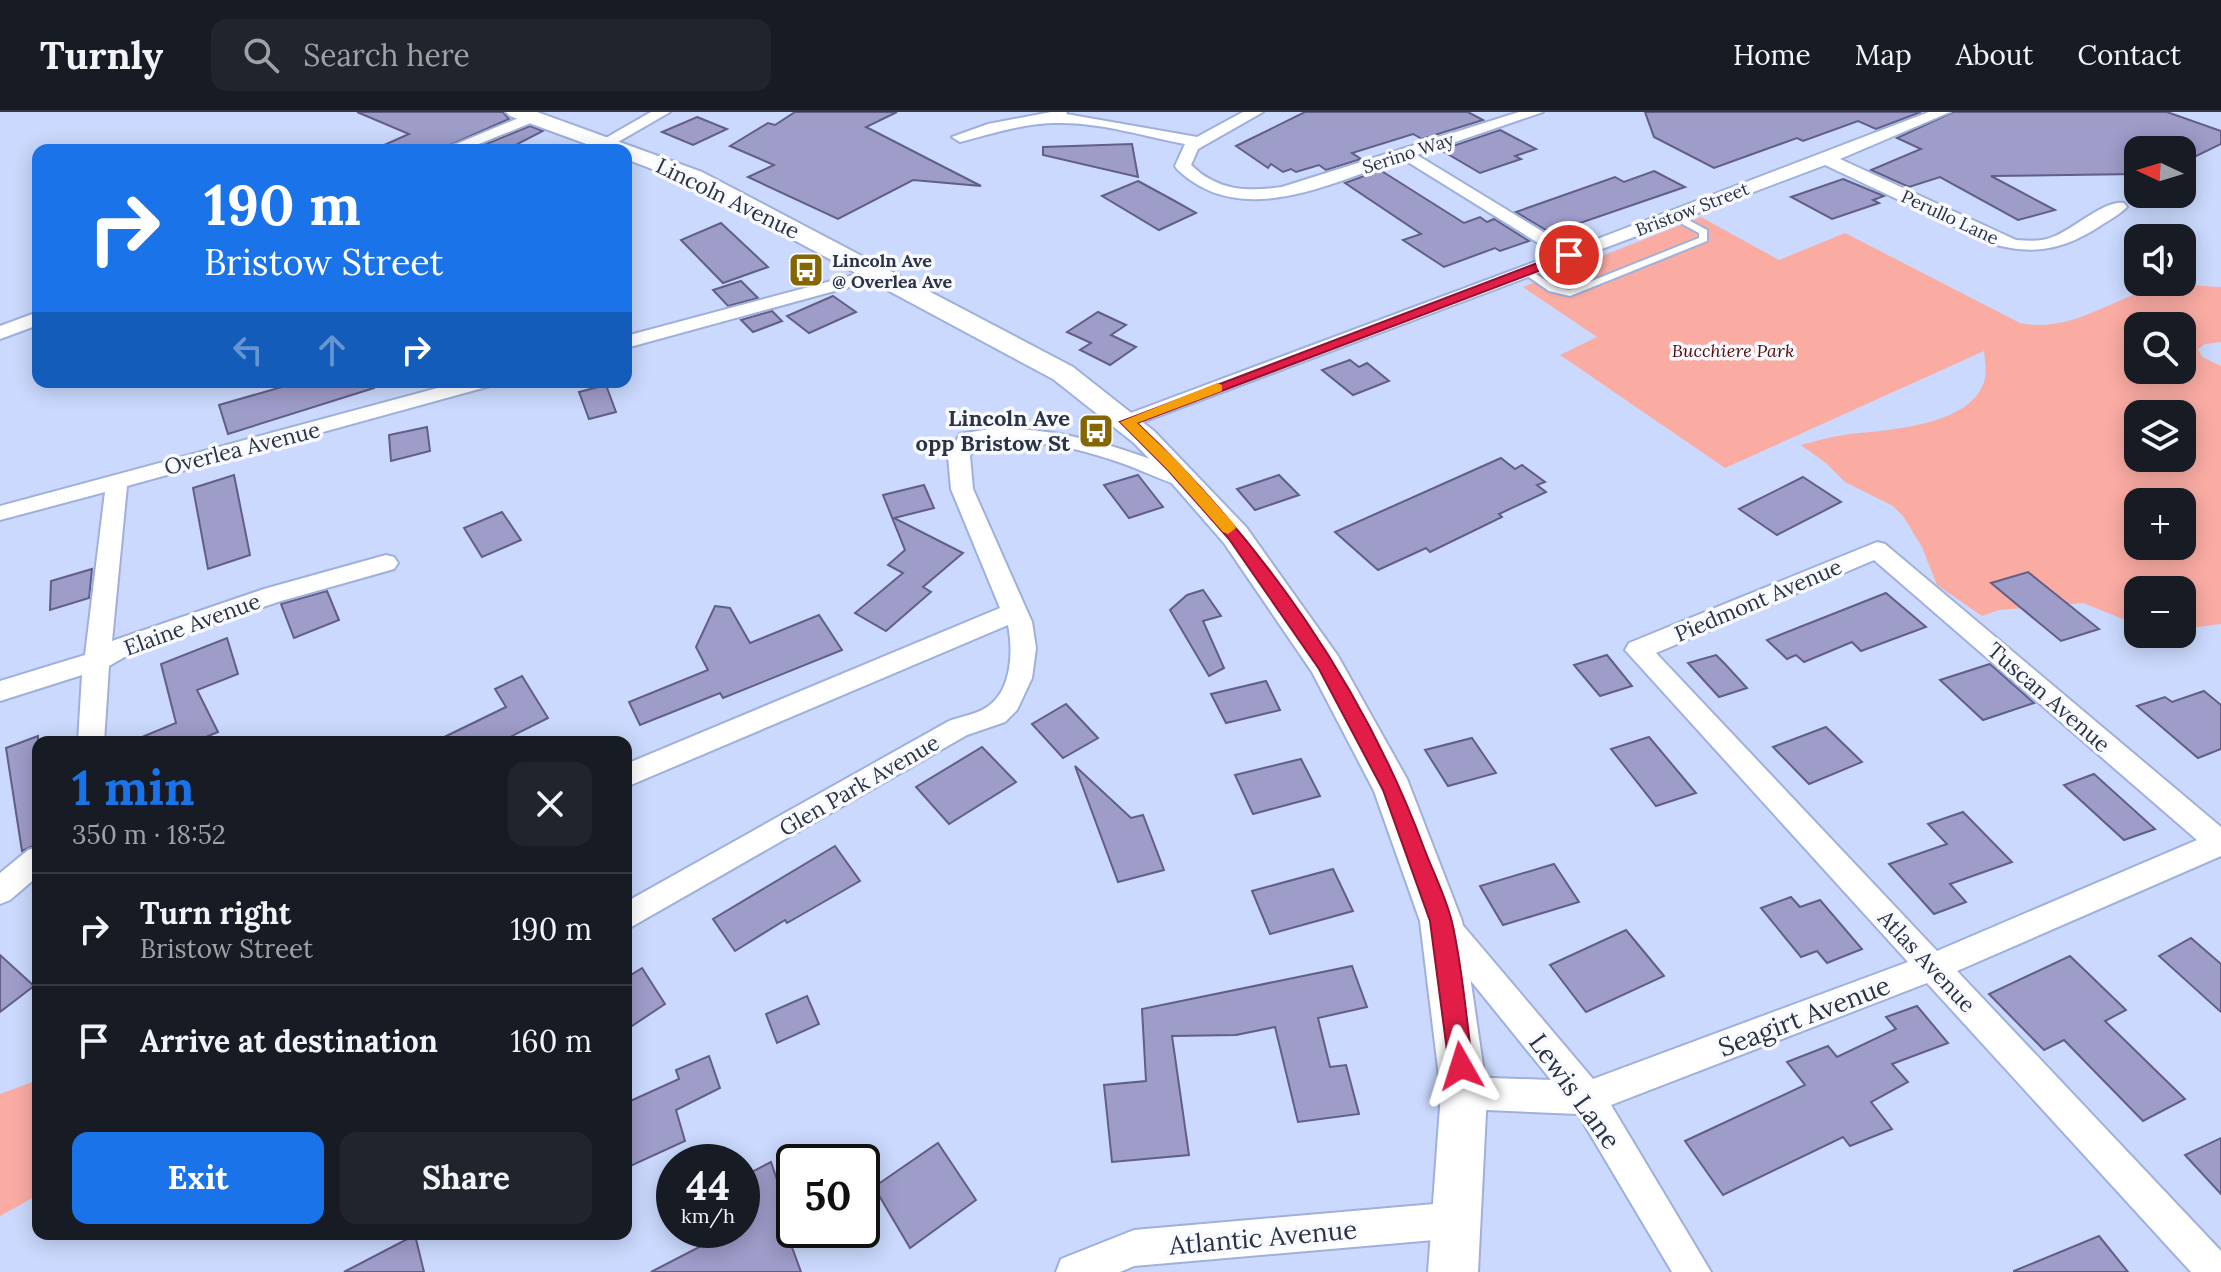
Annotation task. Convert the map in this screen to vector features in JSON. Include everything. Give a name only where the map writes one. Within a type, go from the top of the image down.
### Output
[{"type":"main road","name":"Lincoln Avenue","points":[[525,115],[607,144]]},
{"type":"main road","name":"Lincoln Avenue","points":[[632,153],[694,177],[1063,373],[1127,422],[1235,535],[1326,665],[1393,790],[1441,921],[1464,1093],[1453,1272]]},
{"type":"street","points":[[623,144],[662,112]]},
{"type":"street","points":[[960,137],[993,127],[1058,115],[1199,142],[1255,112]]},
{"type":"street","name":"Serino Way","points":[[1199,142],[1191,146],[1183,166],[1209,189],[1251,195],[1281,193],[1535,112]]},
{"type":"street","name":"Bristow Street","points":[[1127,422],[1826,159],[1942,112]]},
{"type":"street","points":[[463,144],[525,115]]},
{"type":"street","points":[[1405,154],[1569,255]]},
{"type":"street","name":"Perullo Lane","points":[[1826,159],[1996,239],[2022,247],[2054,244],[2118,207]]},
{"type":"street","points":[[632,340],[876,274]]},
{"type":"street","points":[[0,333],[32,320]]},
{"type":"street","name":"Overlea Avenue","points":[[0,513],[462,388]]},
{"type":"street","name":"Glen Park Avenue","points":[[632,914],[958,728],[1001,711],[1017,684],[1024,650],[1023,624],[1014,612],[962,489],[959,456],[968,439],[992,433],[1040,436],[1135,460],[1185,480]]},
{"type":"street","points":[[91,736],[117,480]]},
{"type":"street","name":"Piedmont Avenue","points":[[1639,650],[1877,550]]},
{"type":"street","name":"Tuscan Avenue","points":[[1877,550],[2221,844]]},
{"type":"street","name":"Elaine Avenue","points":[[0,691],[99,660],[131,642],[273,595],[386,563]]},
{"type":"street","points":[[632,773],[1014,612]]},
{"type":"street","name":"Atlas Avenue","points":[[1639,650],[2216,1272]]},
{"type":"street","name":"Seagirt Avenue","points":[[1464,1093],[1587,1098],[1933,967],[2221,844]]},
{"type":"street","points":[[0,891],[32,864]]},
{"type":"street","name":"Lewis Lane","points":[[1441,921],[1587,1098],[1693,1272]]},
{"type":"street","name":"Atlantic Avenue","points":[[1074,1272],[1134,1248],[1457,1220]]},
{"type":"lane","points":[[1525,271],[1553,289],[1570,293],[1704,239],[1704,232],[1674,216]]},
{"type":"green space","name":"Bucchiere Park","points":[[1701,217],[1779,260],[1845,233],[2020,323],[2055,324],[2130,296],[2196,296],[2196,286],[2221,287],[2221,342],[2205,344],[2198,349],[2202,357],[2221,366],[2221,624],[2196,627],[2196,576],[2124,576],[2124,619],[2083,603],[1999,610],[1982,616],[1937,585],[1922,547],[1893,506],[1845,482],[1801,445],[1945,417],[1976,397],[1984,382],[1984,351],[1725,468],[1560,355],[1597,337],[1523,287]]},
{"type":"green space","points":[[32,1082],[32,1198],[0,1216],[0,1094]]},
{"type":"building","points":[[357,112],[503,112],[509,119],[453,144],[386,144],[409,134]]},
{"type":"building","points":[[795,112],[897,112],[866,127],[981,186],[913,180],[838,219],[748,177],[774,165],[730,146],[768,123],[775,125]]},
{"type":"building","points":[[1305,112],[1468,112],[1483,120],[1422,139],[1413,134],[1352,153],[1361,159],[1326,170],[1319,165],[1296,172],[1291,169],[1283,172],[1271,164],[1268,168],[1236,146]]},
{"type":"building","points":[[1645,112],[1921,112],[1876,129],[1858,121],[1803,141],[1797,138],[1714,168],[1654,137]]},
{"type":"building","points":[[1953,112],[2167,112],[2221,131],[2221,144],[2196,156],[2196,136],[2124,136],[2124,174],[1991,176],[2055,210],[2018,220],[1940,177],[1909,187],[1871,170],[1921,149],[1897,138]]},
{"type":"building","points":[[697,117],[727,129],[693,145],[662,132]]},
{"type":"building","points":[[530,126],[543,131],[518,144],[486,144]]},
{"type":"building","points":[[1500,130],[1536,149],[1515,156],[1521,159],[1480,173],[1441,150]]},
{"type":"building","points":[[1132,144],[1138,177],[1043,155],[1043,147]]},
{"type":"building","points":[[1380,170],[1464,223],[1480,217],[1487,222],[1494,219],[1529,241],[1500,251],[1495,248],[1444,267],[1403,240],[1421,234],[1345,183]]},
{"type":"building","points":[[1654,171],[1685,187],[1551,233],[1516,212],[1615,177],[1624,182]]},
{"type":"building","points":[[1843,179],[1884,196],[1873,200],[1879,203],[1832,219],[1791,197]]},
{"type":"building","points":[[1138,181],[1196,213],[1159,230],[1102,196]]},
{"type":"building","points":[[721,223],[768,267],[723,283],[681,240]]},
{"type":"building","points":[[741,281],[758,298],[728,306],[713,290]]},
{"type":"building","points":[[833,296],[856,312],[809,333],[787,316]]},
{"type":"building","points":[[772,311],[782,321],[753,332],[741,320]]},
{"type":"building","points":[[1098,312],[1126,325],[1111,335],[1136,347],[1110,365],[1080,350],[1091,343],[1067,332]]},
{"type":"building","points":[[1350,360],[1359,367],[1367,363],[1389,381],[1353,395],[1322,370]]},
{"type":"building","points":[[278,388],[374,388],[228,434],[219,405]]},
{"type":"building","points":[[607,388],[616,412],[589,419],[579,392]]},
{"type":"building","points":[[427,427],[430,451],[391,461],[389,435]]},
{"type":"building","points":[[1501,458],[1515,469],[1522,465],[1545,482],[1537,485],[1546,492],[1430,552],[1426,548],[1378,570],[1335,532]]},
{"type":"building","points":[[234,475],[250,555],[208,569],[193,488]]},
{"type":"building","points":[[1138,475],[1163,507],[1129,518],[1104,485]]},
{"type":"building","points":[[1279,475],[1299,495],[1255,510],[1237,489]]},
{"type":"building","points":[[1803,477],[1841,502],[1777,535],[1739,509]]},
{"type":"building","points":[[924,485],[934,508],[894,518],[963,553],[923,587],[931,592],[886,631],[855,613],[903,573],[888,565],[905,550],[883,495]]},
{"type":"building","points":[[502,512],[521,540],[482,557],[464,528]]},
{"type":"building","points":[[92,569],[89,598],[50,610],[51,581]]},
{"type":"building","points":[[2028,572],[2099,629],[2061,641],[1991,583]]},
{"type":"building","points":[[1203,590],[1221,616],[1203,621],[1224,668],[1209,676],[1170,610],[1187,595]]},
{"type":"building","points":[[327,591],[339,620],[294,638],[281,604]]},
{"type":"building","points":[[1886,593],[1926,627],[1861,651],[1852,642],[1804,662],[1796,655],[1787,659],[1767,640]]},
{"type":"building","points":[[715,606],[730,608],[750,643],[819,615],[842,650],[723,698],[720,693],[640,725],[629,702],[708,670],[696,647]]},
{"type":"building","points":[[227,638],[238,674],[197,690],[218,732],[208,736],[145,736],[176,723],[161,664]]},
{"type":"building","points":[[1607,655],[1632,686],[1600,696],[1574,665]]},
{"type":"building","points":[[1716,655],[1747,688],[1719,697],[1688,663]]},
{"type":"building","points":[[1990,664],[2034,703],[1983,720],[1940,680]]},
{"type":"building","points":[[522,676],[548,718],[512,736],[446,736],[506,707],[495,689]]},
{"type":"building","points":[[1266,681],[1280,710],[1226,723],[1211,694]]},
{"type":"building","points":[[2204,691],[2221,705],[2221,749],[2198,758],[2137,706],[2165,697],[2172,702]]},
{"type":"building","points":[[1066,704],[1098,738],[1063,758],[1032,724]]},
{"type":"building","points":[[1826,727],[1862,762],[1809,784],[1773,747]]},
{"type":"building","points":[[1649,737],[1696,793],[1656,806],[1611,749]]},
{"type":"building","points":[[32,738],[32,847],[22,851],[6,748]]},
{"type":"building","points":[[1472,738],[1496,773],[1448,786],[1425,750]]},
{"type":"building","points":[[982,747],[1016,782],[949,824],[916,787]]},
{"type":"building","points":[[1301,759],[1320,796],[1253,814],[1235,775]]},
{"type":"building","points":[[1075,766],[1131,818],[1143,815],[1164,870],[1118,882]]},
{"type":"building","points":[[2094,774],[2155,829],[2124,840],[2064,785]]},
{"type":"building","points":[[1963,812],[2012,862],[1950,884],[1966,902],[1934,914],[1889,864],[1947,844],[1928,824]]},
{"type":"building","points":[[835,846],[860,881],[787,923],[785,920],[735,951],[713,919]]},
{"type":"building","points":[[1554,864],[1579,902],[1503,925],[1480,886]]},
{"type":"building","points":[[1333,869],[1353,911],[1270,934],[1252,891]]},
{"type":"building","points":[[1791,897],[1800,907],[1820,900],[1862,949],[1827,963],[1817,951],[1801,957],[1761,908]]},
{"type":"building","points":[[1626,930],[1664,976],[1586,1012],[1550,965]]},
{"type":"building","points":[[2191,938],[2221,964],[2221,1012],[2159,956]]},
{"type":"building","points":[[0,955],[32,988],[0,1012]]},
{"type":"building","points":[[2070,956],[2126,1010],[2105,1021],[2185,1099],[2143,1121],[2064,1040],[2044,1050],[1989,994]]},
{"type":"building","points":[[1352,966],[1367,1007],[1318,1018],[1330,1067],[1346,1065],[1359,1114],[1298,1122],[1275,1027],[1236,1035],[1172,1036],[1189,1155],[1112,1162],[1104,1085],[1146,1081],[1142,1009]]},
{"type":"building","points":[[642,968],[665,1004],[632,1026],[632,974]]},
{"type":"building","points":[[807,996],[819,1024],[777,1043],[766,1014]]},
{"type":"building","points":[[1917,1006],[1948,1043],[1892,1064],[1908,1082],[1871,1102],[1892,1129],[1850,1146],[1843,1137],[1723,1195],[1685,1141],[1805,1085],[1787,1062],[1828,1046],[1837,1057],[1896,1029],[1886,1017]]},
{"type":"building","points":[[709,1056],[720,1088],[676,1110],[685,1141],[656,1144],[656,1154],[632,1165],[632,1100],[679,1079],[676,1070]]},
{"type":"building","points":[[2221,1138],[2221,1194],[2185,1155]]},
{"type":"building","points":[[938,1143],[976,1200],[910,1248],[880,1197],[880,1183]]},
{"type":"building","points":[[771,1162],[776,1177],[776,1248],[792,1248],[801,1272],[651,1272],[697,1248],[760,1248],[760,1168]]},
{"type":"building","points":[[2099,1236],[2128,1272],[2014,1272],[2014,1271]]},
{"type":"building","points":[[405,1240],[416,1240],[424,1272],[344,1272]]},
{"type":"slow traffic","points":[[1217,388],[1127,422],[1174,466],[1228,528]]},
{"type":"place","name":"Lincoln Ave @ Overlea Ave","points":[[806,270]]},
{"type":"place","name":"Lincoln Ave opp Bristow St","points":[[1096,431]]},
{"type":"route","points":[[1461,1066],[1441,921],[1393,790],[1326,665],[1235,535],[1174,466],[1127,422],[1569,255]]}]
